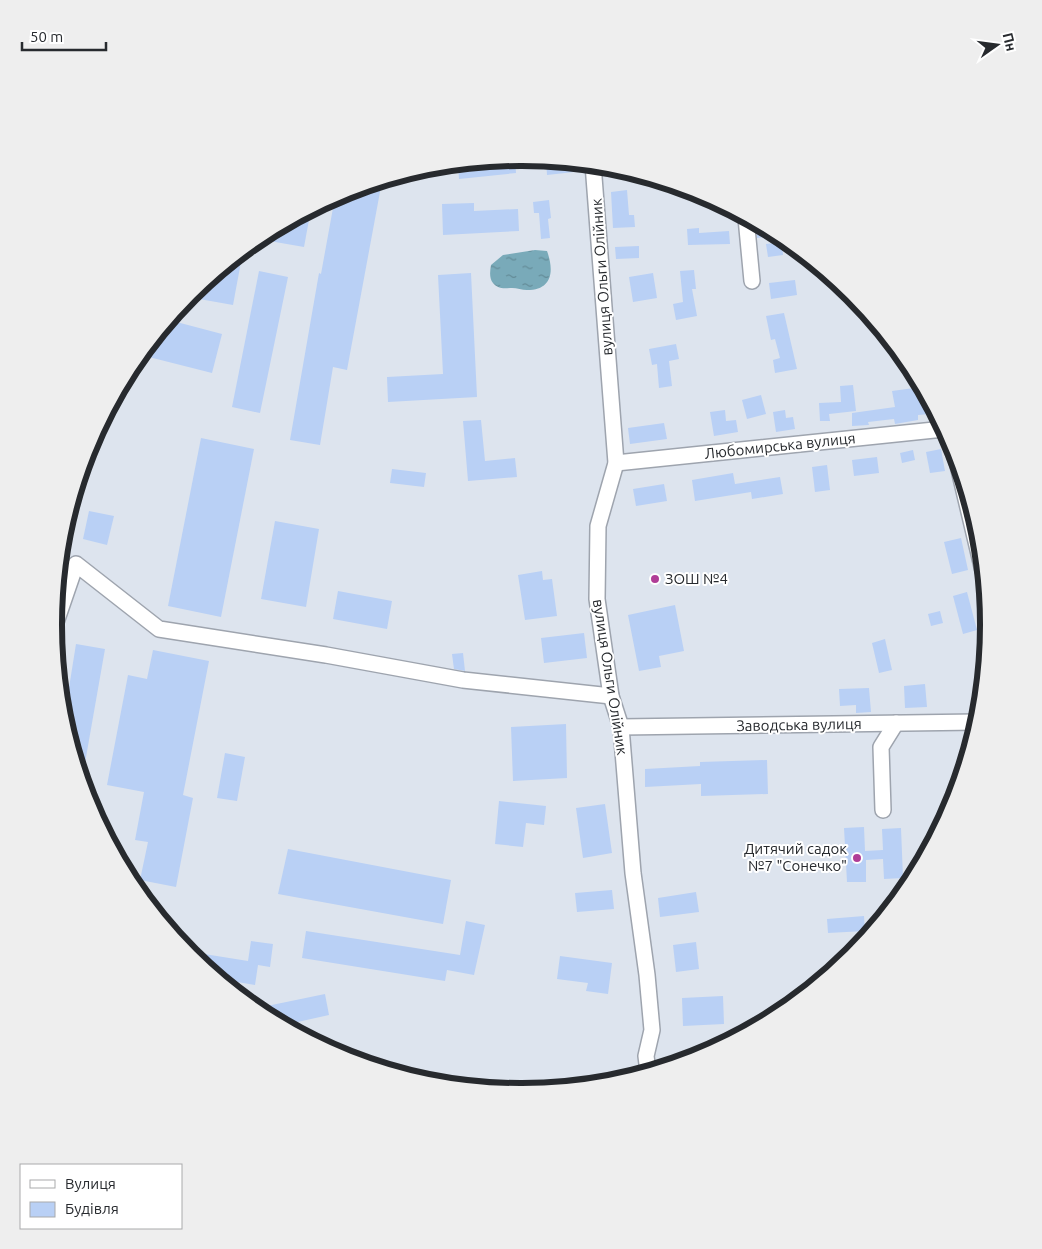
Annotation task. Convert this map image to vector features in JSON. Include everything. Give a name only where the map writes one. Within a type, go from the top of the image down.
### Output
[{"type":"street","name":"вулиця Ольги Олійник","points":[[595,172],[616,463],[598,526],[597,599],[611,696],[621,727],[632,873],[649,993],[652,1030],[646,1056],[647,1065]]},
{"type":"street","points":[[747,225],[752,281]]},
{"type":"street","name":"Любомирська вулиця","points":[[616,463],[936,430]]},
{"type":"street","points":[[63,603],[76,564],[159,629],[326,655],[464,680],[611,696]]},
{"type":"street","name":"Заводська вулиця","points":[[621,727],[969,722]]},
{"type":"street","points":[[883,810],[881,747],[896,723]]},
{"type":"water","points":[[535,250],[547,251],[549,258],[551,272],[547,283],[542,287],[525,290],[500,288],[493,283],[490,277],[491,265],[503,255]]},
{"type":"building","points":[[516,166],[516,173],[459,179],[458,170]]},
{"type":"building","points":[[546,167],[574,169],[574,172],[547,175]]},
{"type":"building","points":[[381,188],[347,370],[333,367],[320,445],[290,440],[319,273],[321,274],[333,206]]},
{"type":"building","points":[[627,190],[629,215],[634,215],[635,227],[613,228],[611,192]]},
{"type":"building","points":[[549,200],[551,218],[548,219],[550,238],[541,239],[539,213],[534,213],[533,202]]},
{"type":"building","points":[[474,203],[474,211],[518,209],[519,231],[443,235],[442,204]]},
{"type":"building","points":[[309,218],[304,247],[269,241]]},
{"type":"building","points":[[699,228],[699,233],[729,231],[730,244],[688,245],[687,229]]},
{"type":"building","points":[[756,231],[766,237],[757,238]]},
{"type":"building","points":[[776,243],[782,248],[783,255],[768,257],[766,244]]},
{"type":"building","points":[[639,246],[639,258],[616,259],[615,247]]},
{"type":"building","points":[[241,262],[233,305],[198,299]]},
{"type":"building","points":[[694,270],[696,289],[692,289],[697,316],[676,320],[673,304],[683,302],[680,271]]},
{"type":"building","points":[[259,271],[288,277],[260,413],[232,407]]},
{"type":"building","points":[[471,273],[477,397],[388,402],[387,377],[443,374],[438,275]]},
{"type":"building","points":[[653,273],[657,298],[633,302],[629,277]]},
{"type":"building","points":[[795,280],[797,295],[771,299],[769,283]]},
{"type":"building","points":[[784,313],[797,369],[775,373],[773,360],[780,358],[775,339],[771,340],[766,316]]},
{"type":"building","points":[[176,322],[222,334],[212,373],[149,357]]},
{"type":"building","points":[[676,344],[679,359],[669,361],[672,386],[659,388],[657,364],[652,365],[649,349]]},
{"type":"building","points":[[853,385],[856,411],[829,414],[830,421],[820,421],[819,403],[841,402],[840,386]]},
{"type":"building","points":[[914,388],[928,414],[918,415],[918,420],[895,424],[894,419],[868,422],[869,425],[852,426],[852,413],[895,407],[892,391]]},
{"type":"building","points":[[761,395],[766,414],[747,419],[742,400]]},
{"type":"building","points":[[725,410],[726,421],[736,420],[738,432],[714,436],[710,412]]},
{"type":"building","points":[[785,410],[786,418],[793,417],[795,429],[776,432],[773,412]]},
{"type":"building","points":[[481,420],[485,461],[515,458],[517,477],[468,481],[463,421]]},
{"type":"building","points":[[664,423],[667,439],[630,444],[628,428]]},
{"type":"building","points":[[201,438],[254,449],[221,617],[168,606]]},
{"type":"building","points":[[941,449],[945,471],[930,473],[926,452]]},
{"type":"building","points":[[913,450],[915,460],[902,463],[900,453]]},
{"type":"building","points":[[877,457],[879,473],[854,476],[852,460]]},
{"type":"building","points":[[827,465],[830,490],[815,492],[812,467]]},
{"type":"building","points":[[392,469],[426,473],[424,487],[390,483]]},
{"type":"building","points":[[733,473],[735,484],[780,477],[783,494],[752,499],[751,492],[695,501],[692,480]]},
{"type":"building","points":[[664,484],[667,501],[636,506],[633,489]]},
{"type":"building","points":[[89,511],[114,516],[107,545],[83,539]]},
{"type":"building","points":[[275,521],[319,529],[306,607],[261,599]]},
{"type":"building","points":[[961,538],[968,570],[952,574],[944,542]]},
{"type":"building","points":[[542,571],[543,580],[552,579],[557,616],[525,620],[518,575]]},
{"type":"building","points":[[338,591],[392,601],[387,629],[333,619]]},
{"type":"building","points":[[967,592],[977,630],[963,634],[953,596]]},
{"type":"building","points":[[675,605],[684,651],[659,656],[661,667],[639,671],[628,615]]},
{"type":"building","points":[[940,611],[943,623],[931,626],[928,614]]},
{"type":"building","points":[[584,633],[587,658],[544,663],[541,638]]},
{"type":"building","points":[[885,639],[892,670],[879,673],[872,643]]},
{"type":"building","points":[[76,644],[105,649],[85,765],[78,743],[68,695]]},
{"type":"building","points":[[153,650],[209,661],[183,795],[193,798],[176,887],[140,879],[148,842],[135,840],[144,792],[107,785],[128,675],[147,679]]},
{"type":"building","points":[[463,653],[465,671],[454,669],[452,654]]},
{"type":"building","points":[[925,684],[927,707],[905,708],[904,686]]},
{"type":"building","points":[[869,688],[871,712],[856,713],[856,705],[840,706],[839,689]]},
{"type":"building","points":[[566,724],[567,778],[513,781],[511,727]]},
{"type":"building","points":[[225,753],[245,757],[237,801],[217,798]]},
{"type":"building","points":[[767,760],[768,794],[701,796],[701,784],[645,787],[645,769],[700,766],[700,762]]},
{"type":"building","points":[[499,801],[546,806],[544,825],[526,823],[523,847],[495,844]]},
{"type":"building","points":[[605,804],[612,853],[583,858],[576,808]]},
{"type":"building","points":[[864,827],[865,851],[883,850],[882,829],[901,828],[903,878],[884,879],[883,859],[866,860],[866,882],[847,882],[844,828]]},
{"type":"building","points":[[288,849],[451,880],[443,924],[278,894]]},
{"type":"building","points":[[612,890],[614,909],[577,912],[575,893]]},
{"type":"building","points":[[696,892],[699,912],[660,917],[658,898]]},
{"type":"building","points":[[864,916],[865,928],[862,931],[828,933],[827,919]]},
{"type":"building","points":[[466,921],[485,925],[474,975],[447,970],[445,981],[302,958],[306,931],[460,955]]},
{"type":"building","points":[[251,941],[273,944],[270,967],[258,965],[255,985],[234,981],[202,954],[248,961]]},
{"type":"building","points":[[696,942],[699,969],[676,972],[673,945]]},
{"type":"building","points":[[560,956],[612,963],[608,994],[586,991],[588,983],[557,979]]},
{"type":"building","points":[[325,994],[329,1015],[294,1023],[266,1006]]},
{"type":"building","points":[[723,996],[724,1024],[683,1026],[682,998]]},
{"type":"place","name":"ЗОШ №4","points":[[655,579]]},
{"type":"place","name":"Дитячий садок №7 \"Сонечко\"","points":[[857,858]]}]
